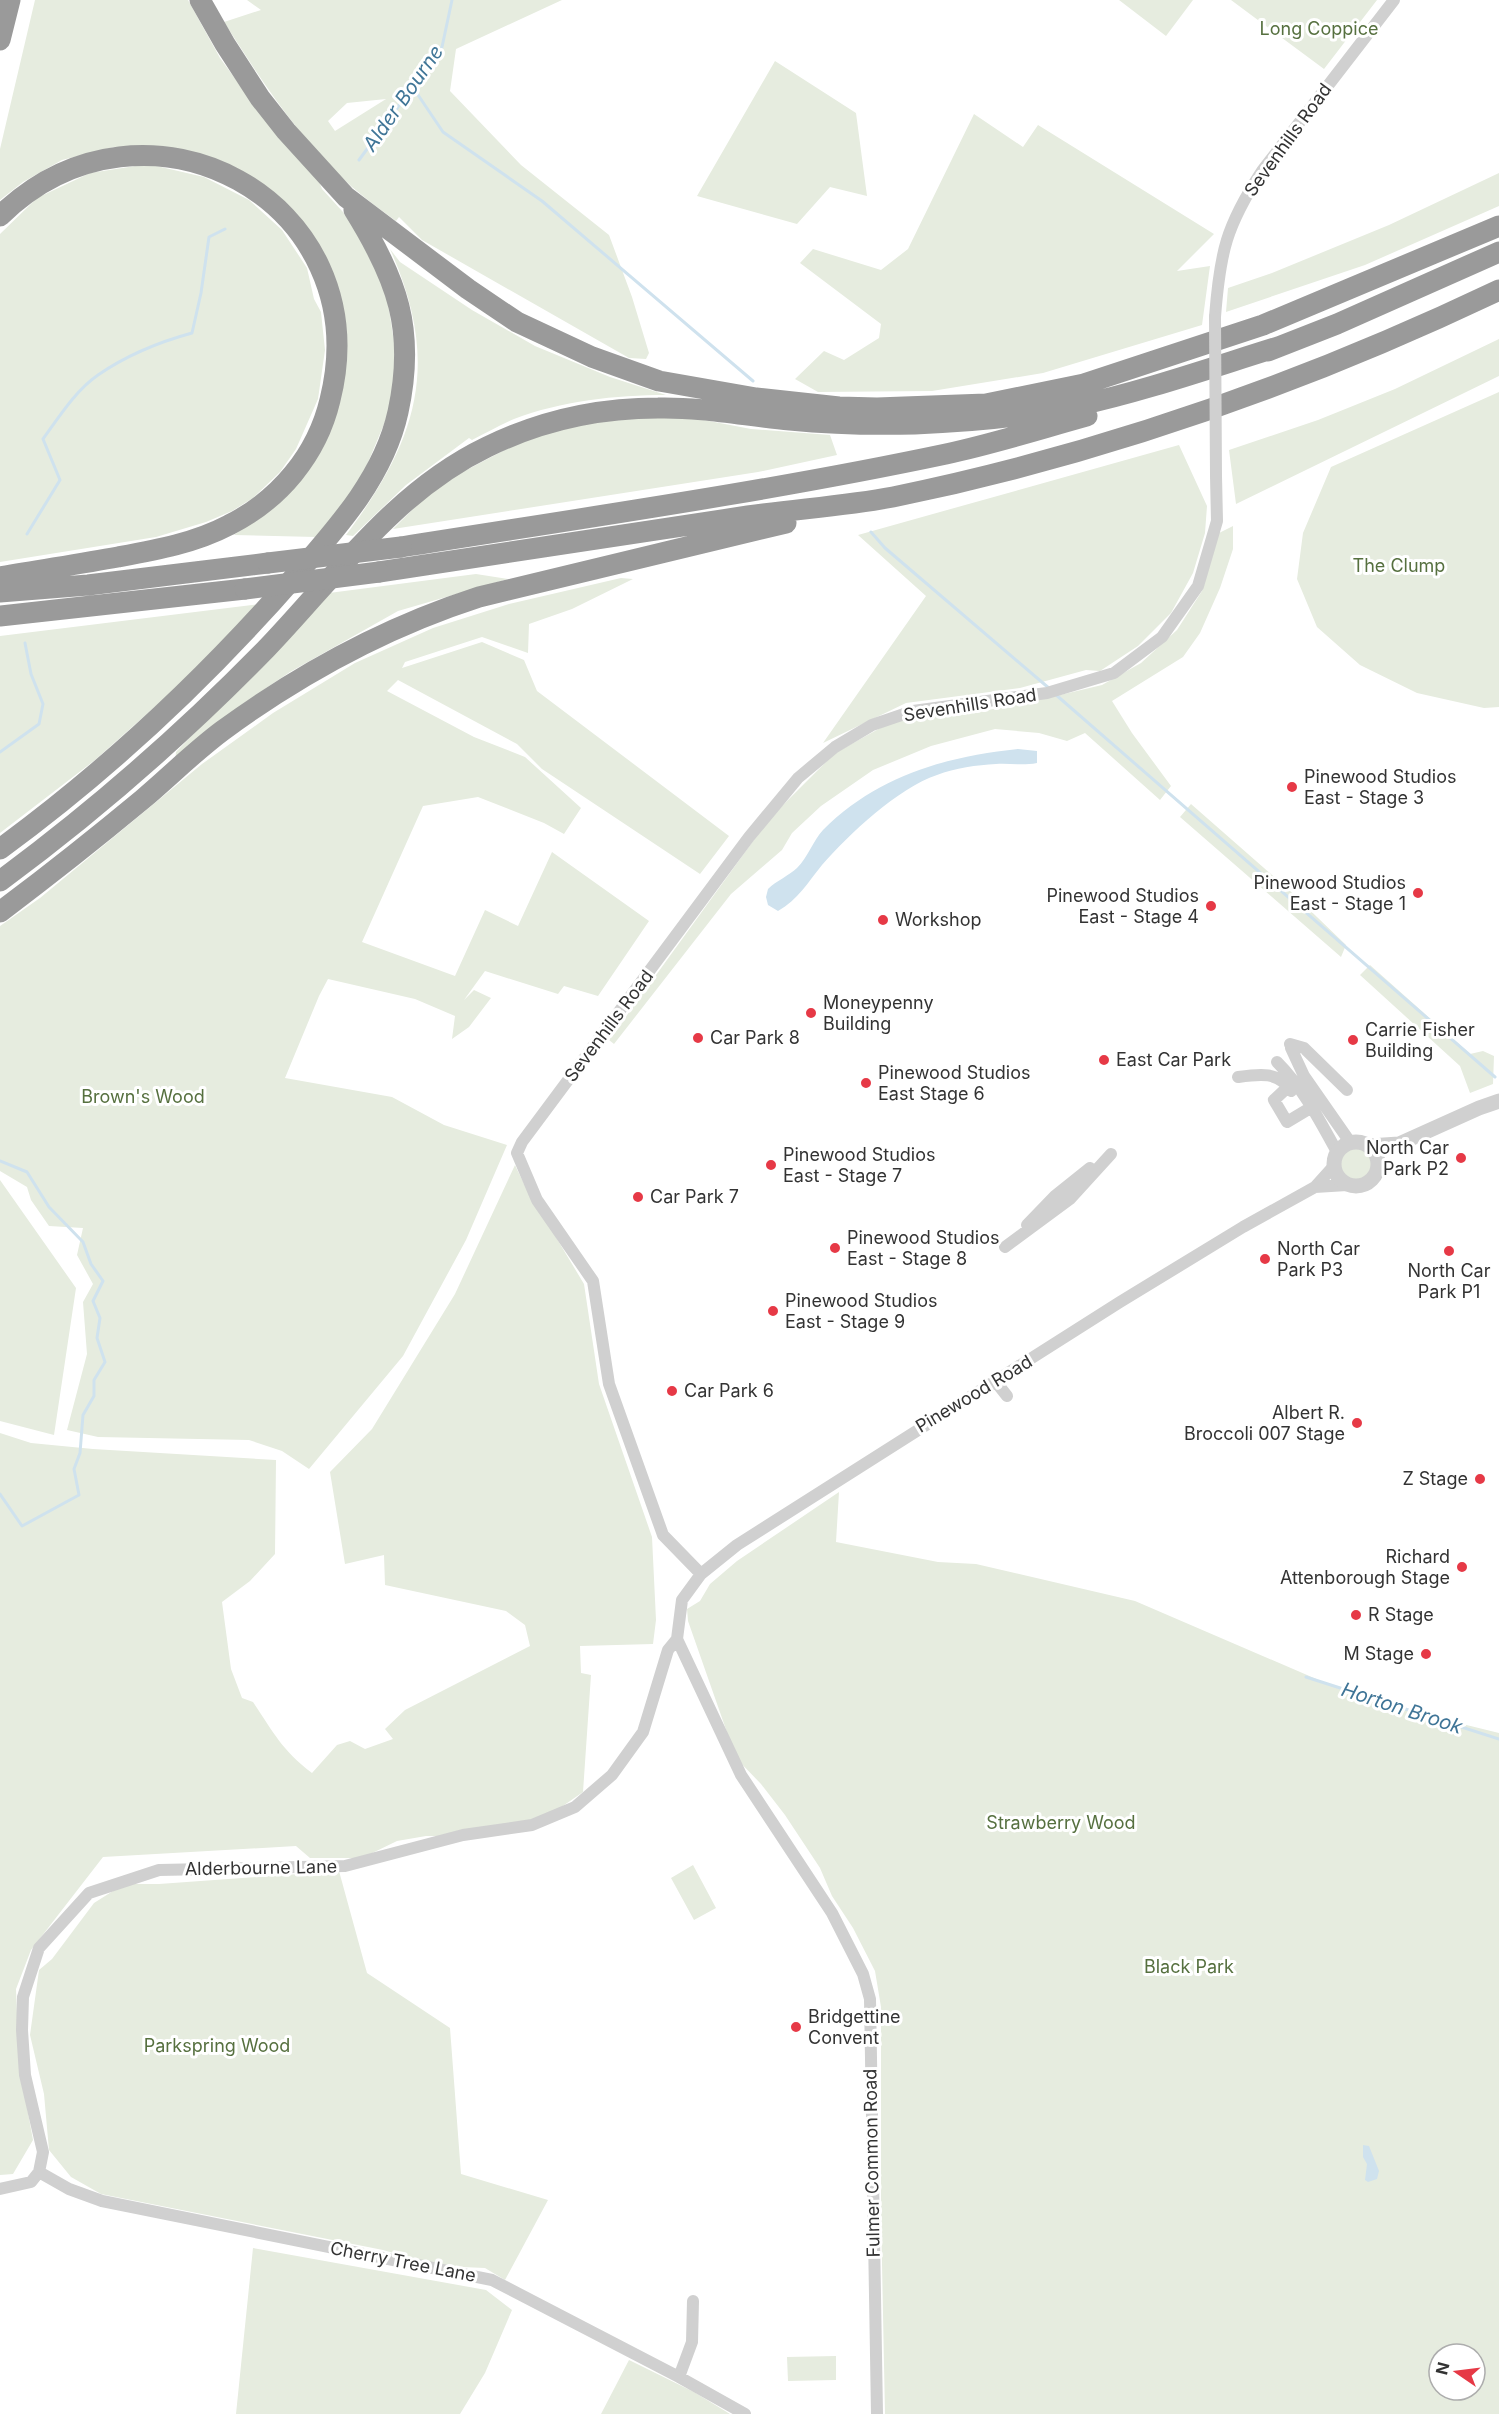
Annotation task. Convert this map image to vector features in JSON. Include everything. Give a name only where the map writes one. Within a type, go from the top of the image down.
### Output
[{"type":"highway","points":[[0,40],[10,0]]},
{"type":"highway","points":[[200,0],[260,98],[286,131],[346,197],[468,290],[517,322],[592,357],[659,381],[756,398],[858,408],[986,404],[1084,384],[1263,325],[1499,226]]},
{"type":"highway","points":[[0,216],[25,194],[52,176],[105,158],[136,155],[160,156],[186,160],[218,170],[265,197],[285,216],[305,242],[318,264],[330,294],[338,342],[332,395],[316,439],[288,481],[257,509],[218,531],[180,544],[0,577]]},
{"type":"highway","points":[[0,849],[128,745],[228,649],[328,538],[377,468],[390,439],[399,405],[403,376],[404,332],[390,274],[346,197]]},
{"type":"highway","points":[[1012,415],[1102,393],[1282,333],[1415,277],[1499,238]]},
{"type":"highway","points":[[0,592],[88,585],[401,547],[701,500],[949,453],[1133,404],[1281,346],[1499,252]]},
{"type":"highway","points":[[0,912],[84,847],[221,732],[300,678],[370,639],[432,612],[479,597],[856,504],[1050,460],[1182,421],[1356,354],[1499,290]]},
{"type":"highway","points":[[0,881],[81,819],[211,704],[401,504],[452,466],[486,447],[535,427],[562,420],[603,412],[654,408],[791,420],[870,424],[916,424],[1012,415],[1076,406],[1281,346]]},
{"type":"highway","points":[[0,616],[378,572],[780,512],[856,504]]},
{"type":"street","name":"Sevenhills Road","points":[[701,1574],[663,1535],[609,1384],[593,1281],[537,1200],[517,1153],[522,1142],[749,837],[798,778],[835,747],[872,725],[913,711],[1053,692],[1113,673],[1162,637],[1198,586],[1217,521],[1215,317],[1223,249],[1228,232],[1245,197],[1262,171],[1394,0]]},
{"type":"street","points":[[1347,1090],[1304,1048],[1290,1046],[1304,1076],[1350,1142]]},
{"type":"street","points":[[1278,1062],[1289,1074],[1312,1113],[1335,1159],[1338,1178],[1347,1185],[1357,1187],[1368,1183],[1375,1176],[1378,1167],[1377,1155],[1370,1146]]},
{"type":"street","points":[[1238,1077],[1268,1074],[1284,1081],[1299,1103],[1312,1113]]},
{"type":"street","points":[[1288,1086],[1274,1100],[1287,1122],[1312,1113]]},
{"type":"street","points":[[1335,1159],[1350,1142],[1370,1146],[1399,1144],[1499,1101]]},
{"type":"street","points":[[1378,1167],[1399,1144]]},
{"type":"street","points":[[1111,1154],[1057,1210],[1005,1247],[1055,1196],[1111,1154]]},
{"type":"street","name":"Pinewood Road","points":[[677,1639],[682,1600],[701,1574],[737,1545],[1120,1302],[1243,1227],[1315,1187],[1335,1159]]},
{"type":"street","name":"Pinewood Road","points":[[1315,1187],[1347,1185]]},
{"type":"street","points":[[996,1382],[1007,1396]]},
{"type":"street","name":"Alderbourne Lane","points":[[39,2172],[43,2152],[26,2075],[22,2030],[23,1997],[39,1948],[89,1893],[159,1870],[345,1866],[463,1835],[532,1825],[574,1807],[612,1775],[643,1732],[668,1650],[677,1639]]},
{"type":"street","name":"Fulmer Common Road","points":[[677,1639],[741,1774],[832,1913],[865,1977],[870,1999],[878,2414]]},
{"type":"street","points":[[0,2189],[31,2182],[39,2172]]},
{"type":"street","name":"Cherry Tree Lane","points":[[39,2172],[69,2189],[102,2201],[492,2280],[679,2377],[745,2414]]},
{"type":"street","points":[[679,2377],[692,2342],[693,2301]]},
{"type":"green space","points":[[35,0],[188,0],[220,58],[266,121],[317,176],[322,189],[343,212],[361,238],[385,283],[396,355],[392,405],[359,484],[316,537],[234,535],[278,503],[338,402],[344,369],[345,331],[289,209],[255,180],[207,156],[161,146],[114,147],[62,160],[23,182],[0,200],[0,149]]},
{"type":"green space","points":[[247,0],[562,0],[456,49],[450,91],[521,165],[609,235],[632,297],[649,353],[646,359],[629,358],[422,240],[399,217],[396,221],[352,187],[315,150],[298,129],[224,22],[261,10]],"holes":[[[386,99],[335,131],[328,121],[347,103]]]},
{"type":"green space","points":[[1119,0],[1193,0],[1166,36]]},
{"type":"green space","name":"Long Coppice","points":[[1231,0],[1377,0],[1324,69]]},
{"type":"green space","points":[[775,61],[856,113],[867,196],[830,187],[797,224],[697,196]]},
{"type":"green space","points":[[974,114],[1023,147],[1038,125],[1214,234],[1177,271],[1210,266],[1202,325],[1043,373],[932,391],[818,392],[795,379],[824,351],[844,360],[879,338],[881,324],[800,263],[813,249],[881,270],[908,249]]},
{"type":"green space","points":[[148,164],[204,177],[249,200],[282,230],[307,268],[314,299],[321,312],[325,350],[318,399],[296,449],[280,472],[253,498],[232,511],[206,522],[156,537],[0,562],[0,234],[37,198],[90,173]]},
{"type":"green space","points":[[1499,173],[1499,206],[1365,265],[1226,312],[1228,288],[1272,273],[1389,225]]},
{"type":"green space","points":[[390,249],[400,262],[472,310],[535,346],[610,377],[666,395],[628,396],[570,403],[532,413],[509,421],[472,440],[469,438],[406,485],[353,536],[346,535],[371,500],[391,465],[405,432],[415,398],[418,364],[415,328],[406,290]]},
{"type":"green space","points":[[1499,339],[1499,376],[1236,504],[1229,450],[1318,420],[1395,389]]},
{"type":"green space","name":"The Clump","points":[[1499,392],[1499,707],[1484,708],[1417,693],[1360,665],[1317,627],[1297,579],[1303,533],[1331,467]]},
{"type":"green space","points":[[683,416],[751,429],[830,435],[837,455],[758,472],[393,529],[429,493],[455,476],[535,434],[607,418]]},
{"type":"green space","points":[[1179,445],[1207,506],[1205,533],[1193,573],[1171,613],[1138,646],[1100,671],[1086,670],[1020,688],[906,703],[823,743],[926,596],[858,535]]},
{"type":"green space","points":[[1233,526],[1233,549],[1220,588],[1200,633],[1183,657],[1112,701],[1132,733],[1171,786],[1160,800],[1085,733],[1067,741],[1039,733],[995,729],[931,746],[873,770],[821,806],[792,833],[782,850],[731,894],[614,1044],[609,1040],[769,819],[835,753],[884,726],[920,712],[984,711],[1060,695],[1102,685],[1141,663],[1177,630],[1202,591],[1219,533]]},
{"type":"green space","points":[[476,574],[508,579],[398,611],[290,672],[244,703],[175,762],[176,752],[329,593]]},
{"type":"green space","name":"Brown's Wood","points":[[621,578],[633,579],[572,609],[529,624],[528,653],[482,637],[405,662],[402,668],[482,642],[524,660],[537,691],[729,836],[700,874],[542,769],[517,744],[398,680],[387,691],[474,737],[525,757],[581,808],[564,834],[544,823],[478,797],[423,806],[362,942],[455,976],[485,910],[518,926],[552,852],[649,921],[598,996],[564,986],[558,994],[485,971],[464,1000],[474,990],[491,998],[469,1027],[452,1039],[455,1016],[415,999],[328,979],[285,1078],[392,1097],[444,1125],[507,1145],[466,1240],[403,1356],[309,1469],[282,1451],[249,1440],[98,1437],[67,1430],[87,1354],[83,1302],[93,1284],[77,1255],[83,1228],[49,1226],[31,1200],[27,1187],[0,1171],[0,926],[40,898],[202,764],[273,713],[355,663],[433,628],[509,604]]},
{"type":"green space","points":[[261,604],[185,680],[95,760],[0,833],[0,636]]},
{"type":"green space","points":[[1191,804],[1288,889],[1346,945],[1341,957],[1180,817]]},
{"type":"green space","points":[[1370,965],[1470,1054],[1483,1051],[1494,1056],[1493,1084],[1470,1093],[1460,1066],[1360,975]]},
{"type":"green space","points":[[1356,1148],[1368,1153],[1373,1165],[1368,1177],[1356,1182],[1344,1177],[1339,1165],[1344,1153]]},
{"type":"green space","points":[[515,1165],[584,1284],[599,1384],[652,1537],[656,1620],[653,1644],[580,1646],[581,1673],[591,1675],[583,1792],[547,1817],[450,1836],[426,1836],[397,1841],[362,1858],[310,1858],[296,1846],[103,1857],[31,1950],[16,1989],[19,2064],[33,2140],[13,2174],[0,2175],[0,1433],[31,1443],[276,1460],[275,1554],[250,1581],[222,1602],[231,1669],[242,1698],[253,1702],[285,1748],[312,1773],[337,1745],[350,1741],[365,1749],[393,1739],[385,1729],[405,1710],[530,1646],[525,1625],[506,1611],[385,1585],[384,1555],[345,1564],[330,1472],[372,1429],[455,1294]]},
{"type":"green space","points":[[0,1180],[76,1288],[54,1435],[0,1421]]},
{"type":"green space","name":"Black Park","points":[[839,1492],[836,1542],[938,1562],[976,1564],[1135,1601],[1365,1700],[1499,1733],[1499,2414],[885,2414],[881,2213],[881,2007],[875,1971],[853,1928],[832,1896],[820,1868],[785,1815],[761,1784],[736,1758],[688,1621],[687,1609],[700,1601],[710,1584],[737,1561]]},
{"type":"green space","points":[[693,1865],[716,1908],[694,1920],[671,1878]]},
{"type":"green space","name":"Parkspring Wood","points":[[339,1871],[367,1973],[450,2028],[461,2174],[548,2200],[505,2280],[485,2268],[439,2266],[383,2250],[101,2194],[71,2177],[49,2150],[44,2094],[30,2035],[39,1970],[52,1959],[94,1903],[124,1884],[159,1884]]},
{"type":"green space","points":[[253,2248],[486,2290],[512,2310],[485,2373],[460,2414],[236,2414]]},
{"type":"green space","points":[[836,2356],[836,2380],[788,2381],[787,2357]]},
{"type":"green space","points":[[629,2360],[694,2392],[730,2414],[601,2414]]},
{"type":"water","points":[[1018,749],[1037,751],[1037,763],[989,764],[959,769],[937,775],[906,790],[875,813],[846,840],[785,907],[778,911],[768,905],[766,897],[768,889],[797,868],[823,830],[844,811],[866,796],[913,772],[938,764],[964,757]]},
{"type":"water","points":[[1363,2145],[1369,2146],[1379,2171],[1377,2179],[1368,2182],[1365,2180],[1367,2164],[1363,2157]]},
{"type":"waterway","name":"Alder Bourne","points":[[359,160],[442,47],[452,0]]},
{"type":"waterway","points":[[412,86],[443,132],[542,201],[753,381]]},
{"type":"waterway","name":"Alder Bourne","points":[[27,534],[60,480],[43,439],[75,396],[98,375],[144,350],[192,333],[201,293],[209,237],[225,229]]},
{"type":"waterway","points":[[871,532],[885,548],[1050,689]]},
{"type":"waterway","name":"Alder Bourne","points":[[0,752],[39,724],[43,704],[31,674],[25,643]]},
{"type":"waterway","points":[[1055,694],[1495,1077]]},
{"type":"waterway","name":"Alder Bourne","points":[[0,1161],[27,1172],[49,1207],[83,1242],[91,1264],[103,1281],[93,1301],[100,1318],[97,1338],[105,1362],[94,1380],[94,1396],[83,1415],[80,1453],[74,1469],[79,1495],[22,1526],[0,1494]]},
{"type":"waterway","name":"Horton Brook","points":[[1306,1677],[1499,1739]]},
{"type":"place","name":"Pinewood Studios East - Stage 3","points":[[1292,787]]},
{"type":"place","name":"Pinewood Studios East - Stage 1","points":[[1418,893]]},
{"type":"place","name":"Pinewood Studios East - Stage 4","points":[[1211,906]]},
{"type":"place","name":"Workshop","points":[[883,920]]},
{"type":"place","name":"Moneypenny Building","points":[[811,1013]]},
{"type":"place","name":"Car Park 8","points":[[698,1038]]},
{"type":"place","name":"Carrie Fisher Building","points":[[1353,1040]]},
{"type":"place","name":"East Car Park","points":[[1104,1060]]},
{"type":"place","name":"Pinewood Studios East Stage 6","points":[[866,1083]]},
{"type":"place","name":"North Car Park P2","points":[[1461,1158]]},
{"type":"place","name":"Pinewood Studios East - Stage 7","points":[[771,1165]]},
{"type":"place","name":"Car Park 7","points":[[638,1197]]},
{"type":"place","name":"Pinewood Studios East - Stage 8","points":[[835,1248]]},
{"type":"place","name":"North Car Park P1","points":[[1449,1251]]},
{"type":"place","name":"North Car Park P3","points":[[1265,1259]]},
{"type":"place","name":"Pinewood Studios East - Stage 9","points":[[773,1311]]},
{"type":"place","name":"Car Park 6","points":[[672,1391]]},
{"type":"place","name":"Albert R. Broccoli 007 Stage","points":[[1357,1423]]},
{"type":"place","name":"Z Stage","points":[[1480,1479]]},
{"type":"place","name":"Richard Attenborough Stage","points":[[1462,1567]]},
{"type":"place","name":"R Stage","points":[[1356,1615]]},
{"type":"place","name":"M Stage","points":[[1426,1654]]},
{"type":"place","name":"Bridgettine Convent","points":[[796,2027]]},
{"type":"park label","name":"Strawberry Wood","points":[[1061,1823]]}]
